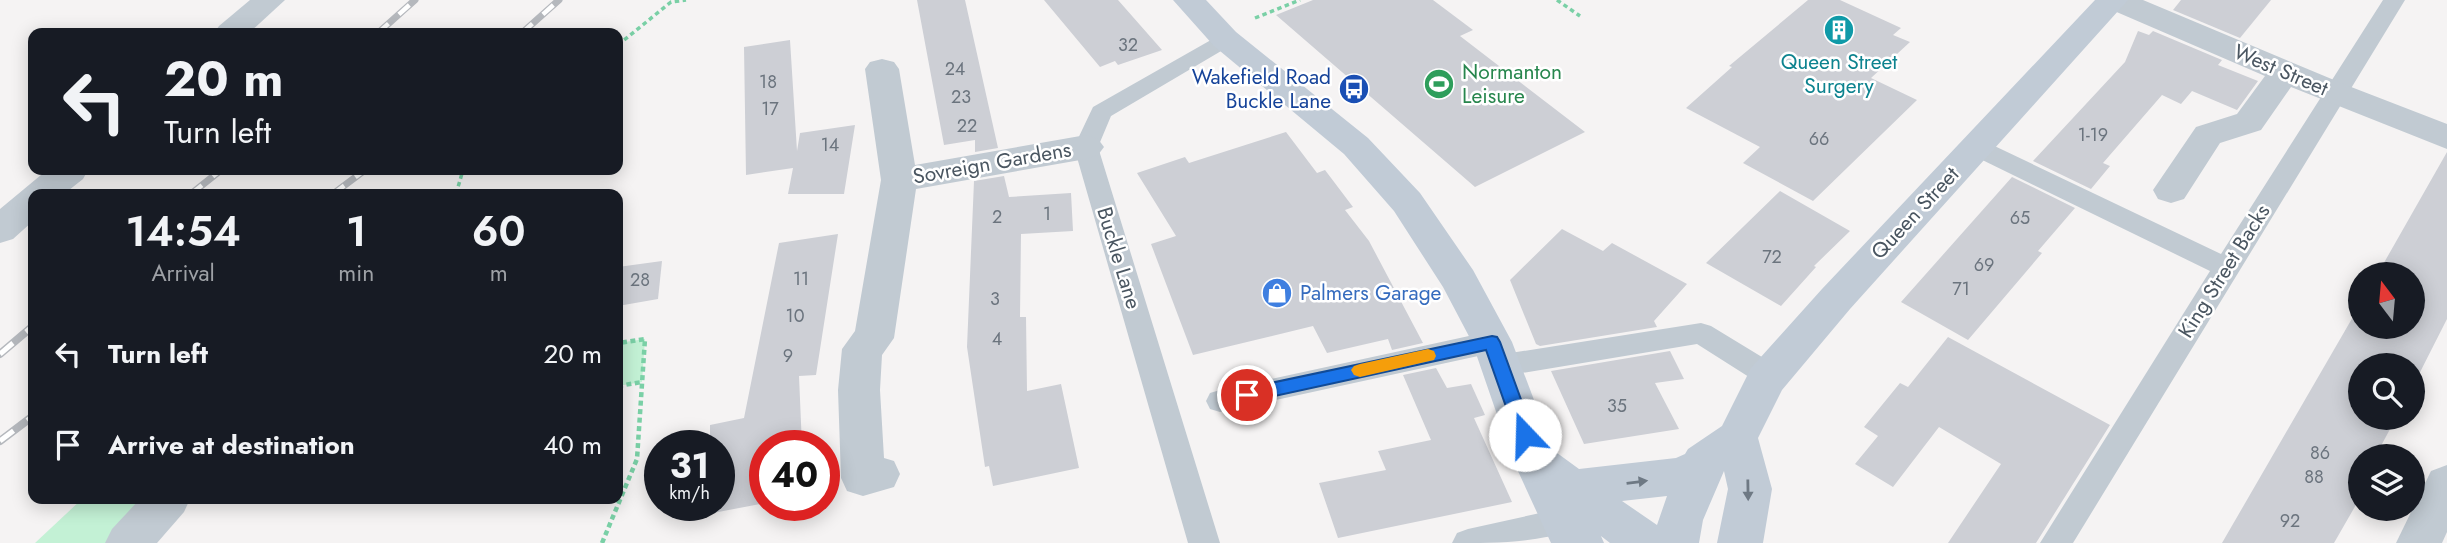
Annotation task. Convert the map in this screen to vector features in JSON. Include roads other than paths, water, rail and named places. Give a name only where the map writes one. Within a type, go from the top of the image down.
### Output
[{"type":"street","points":[[236,28],[269,0]]},
{"type":"street","points":[[1189,0],[1225,39],[1356,146],[1407,202],[1459,280],[1495,354],[1534,458],[1570,525],[1647,543]]},
{"type":"street","name":"West Street","points":[[2114,0],[2334,93],[2447,137]]},
{"type":"street","name":"Queen Street","points":[[1676,543],[1680,520],[1701,467],[1737,438],[1770,376],[1836,299],[2114,0]]},
{"type":"street","points":[[878,474],[863,478],[859,390],[862,349],[874,338],[899,180],[882,69]]},
{"type":"street","points":[[2171,190],[2208,135],[2249,122],[2285,72]]},
{"type":"street","name":"Sovreign Gardens","points":[[899,180],[1086,147]]},
{"type":"street","points":[[47,189],[64,175]]},
{"type":"street","points":[[0,230],[28,205]]},
{"type":"street","points":[[1737,438],[1750,489],[1740,543]]},
{"type":"street","points":[[1570,525],[1701,467]]},
{"type":"street","points":[[2419,543],[2445,494]]},
{"type":"street","points":[[128,543],[163,504]]},
{"type":"lane","name":"King Street Backs","points":[[2056,543],[2394,0]]},
{"type":"lane","points":[[1086,147],[1101,112],[1225,39]]},
{"type":"lane","name":"Buckle Lane","points":[[1086,147],[1205,543]]},
{"type":"lane","points":[[1976,147],[2226,268]]},
{"type":"lane","points":[[1220,401],[1495,354],[1702,333],[1770,376]]},
{"type":"lane","points":[[1468,543],[1570,525]]},
{"type":"railway","points":[[384,28],[415,0]]},
{"type":"railway","points":[[528,28],[559,0]]},
{"type":"railway","points":[[197,189],[215,175]]},
{"type":"railway","points":[[340,189],[358,175]]},
{"type":"railway","points":[[0,354],[28,330]]},
{"type":"railway","points":[[0,441],[28,420]]},
{"type":"place","name":"Queen Street Surgery","points":[[1839,30]]},
{"type":"place","name":"Normanton Leisure","points":[[1439,84]]},
{"type":"place","name":"Wakefield Road Buckle Lane","points":[[1354,89]]},
{"type":"place","name":"Palmers Garage","points":[[1277,293]]}]
